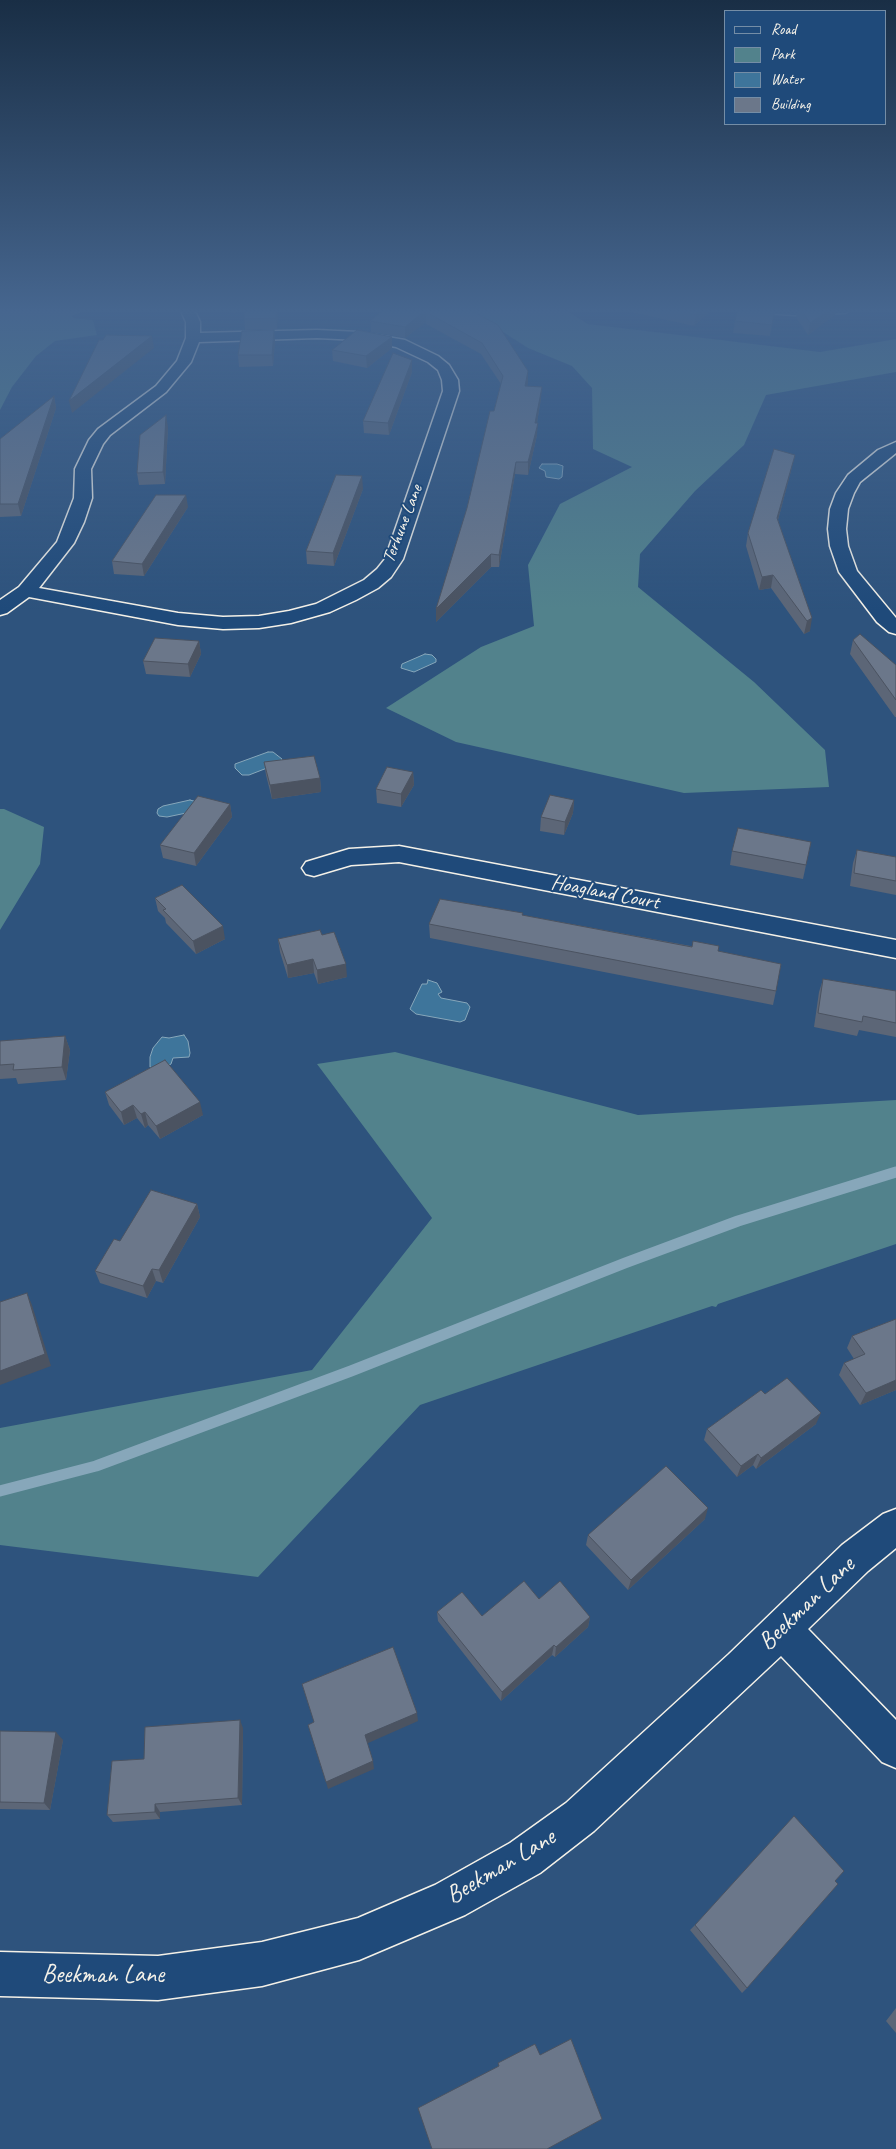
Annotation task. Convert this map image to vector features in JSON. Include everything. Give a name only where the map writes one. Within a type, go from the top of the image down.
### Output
[{"type":"street","points":[[0,609],[26,591],[65,543],[83,498],[84,469],[95,443],[104,432],[135,409]]},
{"type":"street","name":"Terhune Lane","points":[[26,591],[178,619],[223,623],[260,622],[291,617],[322,608],[371,584],[384,573],[394,559],[445,409]]},
{"type":"street","points":[[896,447],[884,453],[854,479],[845,493],[839,509],[836,529],[839,546],[848,572],[884,618],[896,628]]},
{"type":"street","name":"Hoagland Court","points":[[314,868],[349,857],[399,854],[896,948]]},
{"type":"street","name":"Beekman Lane","points":[[0,1974],[158,1978],[262,1964],[360,1939],[450,1900],[525,1858],[580,1816],[855,1558],[896,1526]]},
{"type":"street","points":[[781,1629],[896,1748]]},
{"type":"green space","points":[[592,409],[760,409],[744,445],[695,491],[640,554],[638,587],[754,682],[825,750],[829,787],[684,793],[456,742],[386,708],[481,647],[534,626],[528,565],[560,504],[632,467],[593,449]]},
{"type":"green space","points":[[0,809],[4,809],[44,827],[40,864],[0,930]]},
{"type":"green space","points":[[395,1052],[638,1115],[896,1100],[896,1244],[718,1304],[716,1307],[712,1306],[420,1405],[258,1577],[0,1545],[0,1428],[312,1370],[432,1218],[317,1064]]},
{"type":"water","points":[[542,464],[563,466],[562,477],[559,479],[546,477],[545,471],[539,468]]},
{"type":"water","points":[[425,654],[432,655],[436,662],[414,672],[401,668],[402,664]]},
{"type":"water","points":[[268,752],[273,752],[282,759],[280,763],[249,775],[242,775],[235,768],[235,764]]},
{"type":"water","points":[[190,800],[197,802],[191,812],[167,817],[159,816],[157,813],[158,809],[163,806]]},
{"type":"water","points":[[428,980],[437,983],[442,992],[438,994],[441,998],[467,1003],[470,1007],[465,1020],[460,1022],[416,1014],[410,1009],[422,984],[427,984]]},
{"type":"water","points":[[184,1035],[188,1041],[189,1057],[173,1058],[171,1064],[166,1067],[156,1069],[150,1067],[150,1057],[153,1048],[162,1037],[169,1038]]},
{"type":"building","points":[[37,409],[50,409],[18,504],[0,504],[0,439]]},
{"type":"building","points":[[368,409],[393,409],[388,423],[363,421]]},
{"type":"building","points":[[494,409],[538,409],[535,423],[538,423],[528,462],[516,462],[499,555],[491,554],[436,609],[467,508],[490,411]]},
{"type":"building","points":[[166,415],[163,472],[137,473],[140,435]]},
{"type":"building","points":[[774,449],[795,455],[777,518],[812,618],[807,621],[773,575],[762,577],[748,533]]},
{"type":"building","points":[[336,475],[362,476],[333,553],[306,551]]},
{"type":"building","points":[[156,495],[186,495],[142,564],[112,561]]},
{"type":"building","points":[[860,634],[896,665],[896,700],[853,640]]},
{"type":"building","points":[[155,638],[199,641],[188,664],[143,661]]},
{"type":"building","points":[[314,756],[320,778],[270,785],[264,762]]},
{"type":"building","points":[[387,767],[413,772],[401,794],[376,789]]},
{"type":"building","points":[[550,795],[574,800],[565,822],[541,817]]},
{"type":"building","points":[[198,796],[230,804],[194,853],[160,845]]},
{"type":"building","points":[[738,828],[811,842],[806,865],[732,851]]},
{"type":"building","points":[[857,850],[896,857],[896,881],[854,873]]},
{"type":"building","points":[[182,885],[223,926],[193,941],[163,910],[166,909],[155,898]]},
{"type":"building","points":[[440,899],[523,913],[522,915],[692,947],[693,941],[719,946],[718,951],[781,964],[776,991],[429,924]]},
{"type":"building","points":[[320,930],[322,935],[334,932],[346,964],[317,970],[313,959],[287,965],[278,939]]},
{"type":"building","points":[[823,979],[896,991],[896,1023],[863,1016],[862,1022],[818,1013]]},
{"type":"building","points":[[65,1036],[62,1067],[13,1070],[14,1064],[0,1065],[0,1041]]},
{"type":"building","points":[[165,1060],[200,1102],[156,1126],[145,1112],[141,1114],[133,1105],[121,1112],[105,1092]]},
{"type":"building","points":[[151,1190],[197,1204],[159,1270],[152,1269],[143,1286],[95,1271],[114,1239],[120,1241]]},
{"type":"building","points":[[27,1293],[45,1354],[0,1371],[0,1302]]},
{"type":"building","points":[[896,1319],[896,1380],[866,1393],[844,1363],[865,1354],[852,1336]]},
{"type":"building","points":[[787,1378],[821,1413],[761,1458],[758,1454],[741,1466],[707,1429],[761,1390],[765,1394]]},
{"type":"building","points":[[666,1466],[708,1508],[631,1580],[588,1535]]},
{"type":"building","points":[[524,1581],[539,1599],[560,1581],[590,1617],[556,1647],[554,1645],[502,1692],[437,1612],[462,1592],[482,1616]]},
{"type":"building","points":[[393,1647],[417,1713],[365,1735],[373,1761],[326,1782],[308,1725],[314,1722],[302,1684]]},
{"type":"building","points":[[240,1720],[238,1798],[155,1804],[155,1812],[107,1815],[112,1761],[144,1759],[145,1727]]},
{"type":"building","points":[[0,1731],[56,1732],[44,1803],[0,1802]]},
{"type":"building","points":[[794,1816],[844,1871],[835,1881],[838,1884],[747,1988],[695,1925]]},
{"type":"building","points":[[571,2039],[602,2119],[547,2149],[432,2149],[418,2108],[499,2066],[498,2063],[535,2044],[540,2055]]},
{"type":"waterway","points":[[0,1491],[96,1466],[351,1371],[625,1263],[738,1221],[896,1172]]}]
